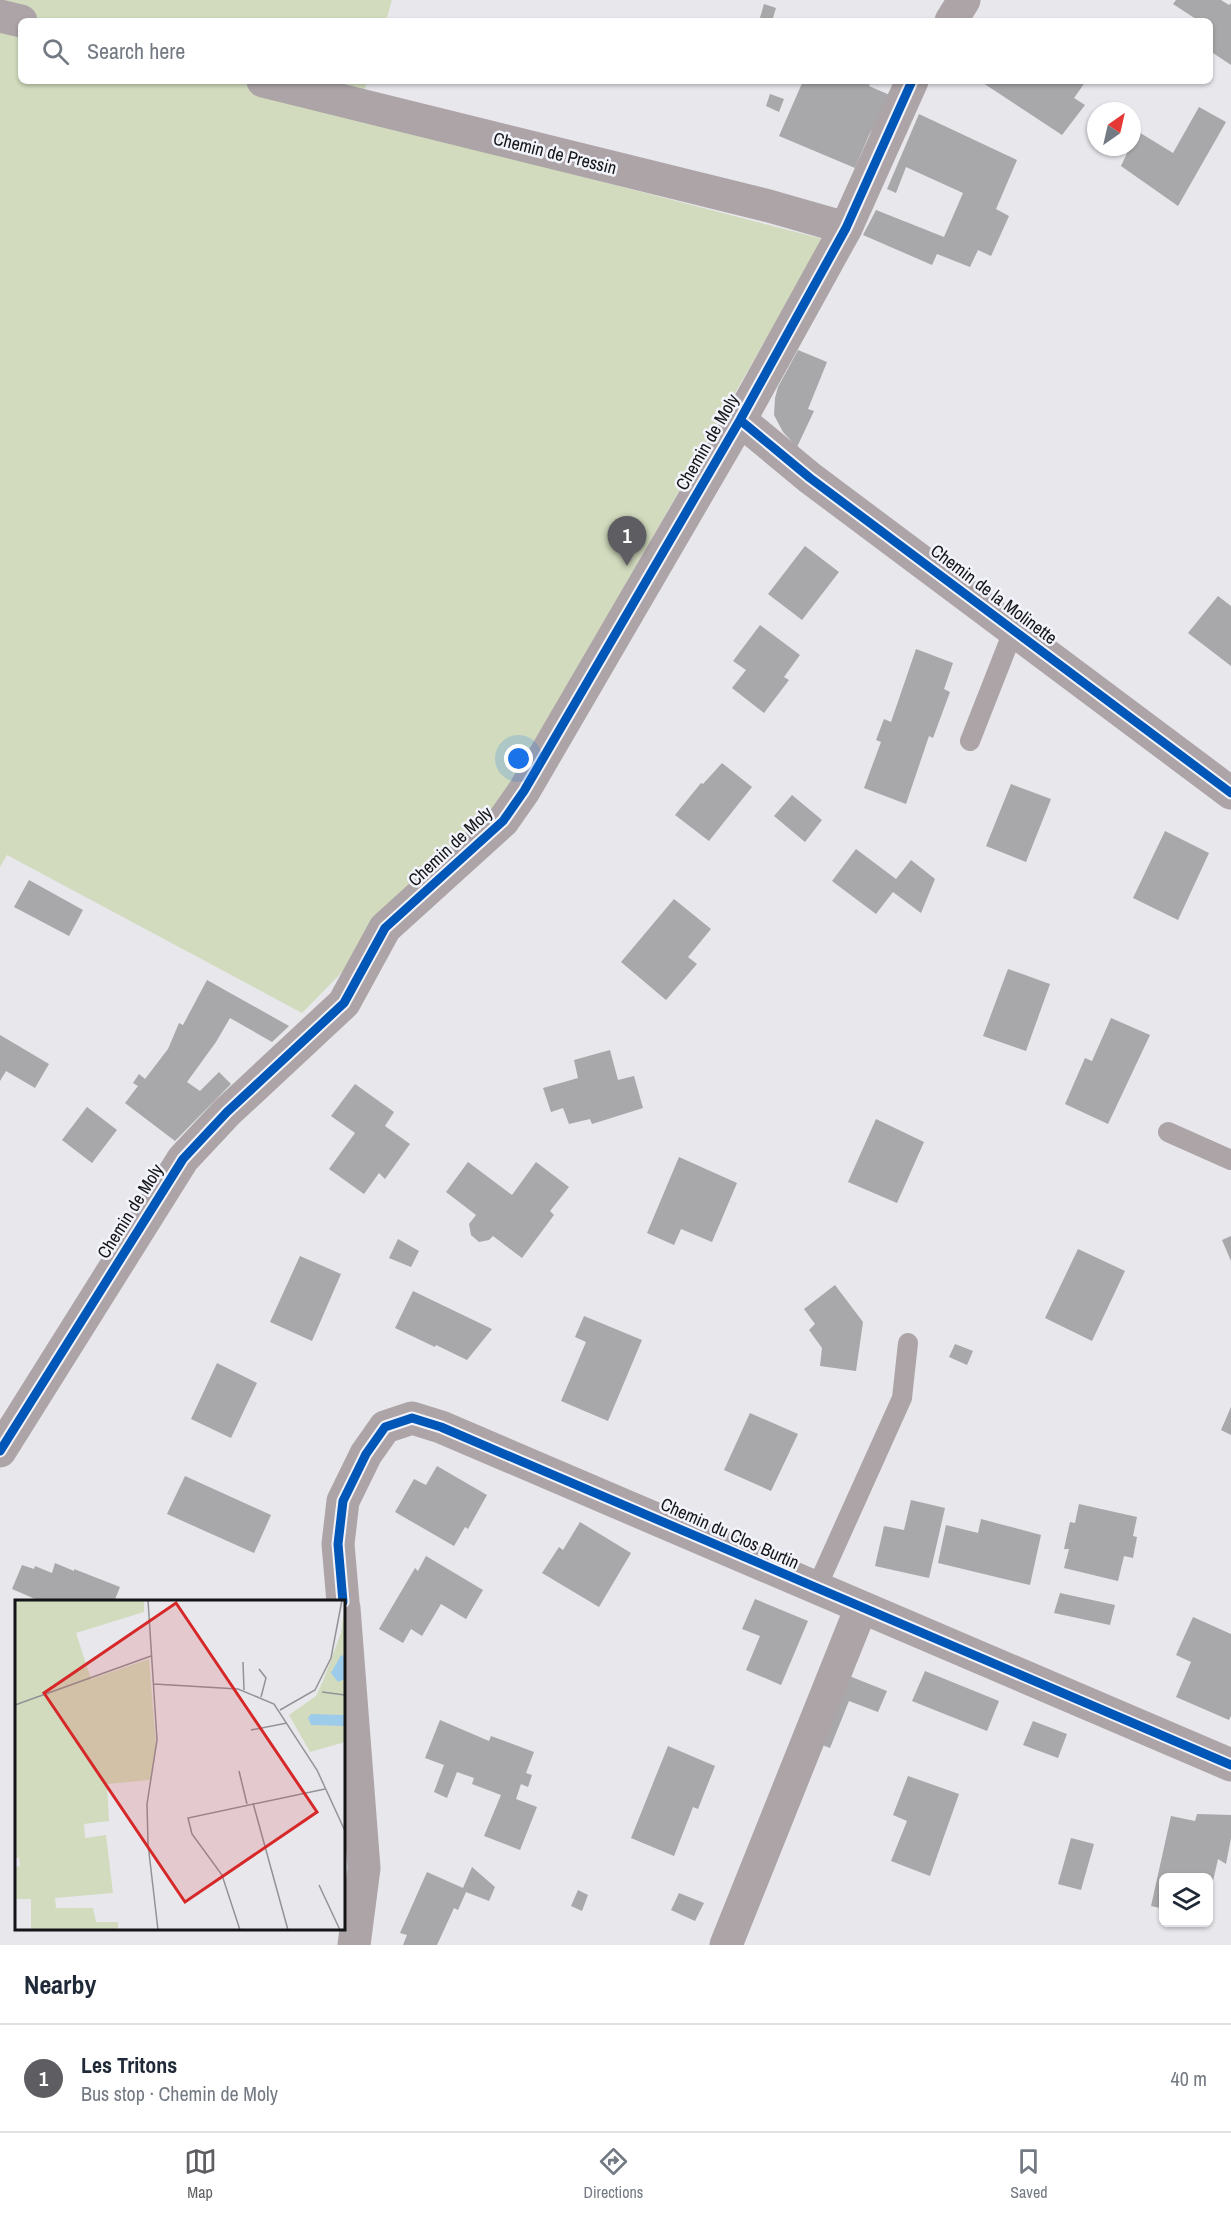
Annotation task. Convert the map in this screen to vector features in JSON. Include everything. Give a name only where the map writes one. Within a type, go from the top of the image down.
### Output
[{"type":"street","points":[[953,18],[964,0]]},
{"type":"street","points":[[0,16],[18,20]]},
{"type":"street","name":"Chemin de Pressin","points":[[275,84],[769,206],[846,228]]},
{"type":"street","name":"Chemin de Moly","points":[[0,1451],[183,1159],[228,1112],[344,1004],[385,928],[503,821],[524,791],[740,420],[846,228],[911,84]]},
{"type":"street","name":"Chemin de la Molinette","points":[[740,420],[810,478],[1231,793]]},
{"type":"street","name":"Chemin du Clos Burtin","points":[[343,1600],[338,1544],[343,1501],[366,1454],[385,1427],[412,1418],[463,1437],[1231,1765]]},
{"type":"street","points":[[726,1945],[861,1608]]},
{"type":"street","points":[[345,1621],[364,1868],[354,1945]]},
{"type":"lane","points":[[970,741],[1014,629]]},
{"type":"lane","points":[[1168,1132],[1231,1160]]},
{"type":"lane","name":"Chemin du Clos Burtin","points":[[816,1589],[902,1398],[908,1343]]},
{"type":"green space","points":[[0,0],[392,0],[387,18],[18,18],[18,84],[366,84],[357,118],[823,239],[491,820],[302,1013],[7,855],[0,867]]},
{"type":"building","points":[[1176,0],[1221,0],[1229,5],[1231,3],[1231,65],[1213,53],[1213,18],[1194,18],[1173,4]]},
{"type":"building","points":[[764,4],[776,8],[773,18],[760,18]]},
{"type":"building","points":[[802,84],[870,84],[869,86],[892,96],[869,135],[855,168],[779,136]]},
{"type":"building","points":[[985,84],[1084,84],[1074,98],[1085,105],[1062,135]]},
{"type":"building","points":[[770,94],[784,99],[779,112],[766,106]]},
{"type":"building","points":[[1199,107],[1226,122],[1178,206],[1121,166],[1126,156],[1141,156],[1141,133],[1173,153]]},
{"type":"building","points":[[919,114],[1017,160],[996,209],[1009,216],[991,256],[978,250],[970,267],[937,254],[932,265],[863,235],[876,210],[944,237],[963,193],[906,167],[896,193],[887,189]]},
{"type":"building","points":[[798,350],[827,362],[808,409],[814,411],[797,447],[783,432],[774,415],[778,387]]},
{"type":"building","points":[[805,546],[839,572],[802,620],[768,594]]},
{"type":"building","points":[[1218,596],[1231,606],[1231,666],[1188,633]]},
{"type":"building","points":[[760,625],[800,655],[784,677],[789,680],[764,713],[732,688],[746,670],[733,661]]},
{"type":"building","points":[[916,649],[953,663],[944,689],[950,692],[933,738],[929,736],[906,804],[864,788],[881,742],[876,740],[884,719],[891,722]]},
{"type":"building","points":[[722,763],[752,787],[709,841],[675,815],[701,783],[703,784]]},
{"type":"building","points":[[1011,784],[1051,799],[1026,862],[986,846]]},
{"type":"building","points":[[792,795],[822,820],[805,842],[774,816]]},
{"type":"building","points":[[1165,831],[1209,853],[1178,920],[1133,898]]},
{"type":"building","points":[[856,849],[896,879],[911,860],[935,879],[921,913],[893,892],[876,914],[832,881]]},
{"type":"building","points":[[29,880],[83,910],[69,936],[14,907]]},
{"type":"building","points":[[674,899],[711,929],[688,957],[697,964],[666,1000],[621,962]]},
{"type":"building","points":[[1008,969],[1050,984],[1026,1051],[983,1036]]},
{"type":"building","points":[[207,980],[289,1026],[272,1042],[230,1018],[187,1082],[200,1091],[219,1072],[231,1084],[175,1141],[125,1103],[138,1086],[133,1083],[139,1074],[145,1079],[168,1049],[179,1023],[183,1025]]},
{"type":"building","points":[[1111,1018],[1150,1035],[1108,1124],[1065,1104],[1085,1058],[1092,1061]]},
{"type":"building","points":[[0,1035],[49,1064],[35,1088],[6,1071],[0,1081]]},
{"type":"building","points":[[610,1050],[618,1080],[634,1076],[643,1108],[592,1124],[590,1119],[569,1124],[563,1108],[551,1112],[543,1088],[578,1078],[574,1060]]},
{"type":"building","points":[[355,1084],[394,1112],[385,1126],[410,1144],[385,1179],[379,1173],[364,1194],[329,1169],[355,1133],[331,1116]]},
{"type":"building","points":[[87,1107],[117,1130],[92,1163],[62,1140]]},
{"type":"building","points":[[876,1119],[924,1142],[897,1203],[848,1182]]},
{"type":"building","points":[[679,1157],[737,1183],[712,1242],[681,1229],[674,1245],[647,1233]]},
{"type":"building","points":[[468,1162],[512,1195],[536,1162],[569,1187],[550,1211],[554,1215],[522,1258],[493,1236],[489,1240],[479,1242],[471,1235],[469,1224],[476,1215],[446,1192]]},
{"type":"building","points":[[1231,1236],[1231,1261],[1222,1240]]},
{"type":"building","points":[[398,1239],[419,1251],[411,1267],[389,1258]]},
{"type":"building","points":[[1078,1249],[1125,1271],[1092,1341],[1045,1318]]},
{"type":"building","points":[[300,1256],[341,1274],[312,1341],[270,1322]]},
{"type":"building","points":[[835,1285],[863,1322],[856,1371],[820,1366],[822,1348],[809,1330],[815,1324],[804,1309]]},
{"type":"building","points":[[413,1291],[492,1329],[467,1360],[395,1328]]},
{"type":"building","points":[[584,1316],[642,1340],[608,1421],[561,1401],[586,1342],[575,1337]]},
{"type":"building","points":[[955,1344],[973,1351],[967,1365],[949,1357]]},
{"type":"building","points":[[217,1363],[257,1383],[231,1438],[191,1419]]},
{"type":"building","points":[[1231,1407],[1231,1435],[1221,1430]]},
{"type":"building","points":[[750,1413],[798,1434],[771,1491],[724,1470]]},
{"type":"building","points":[[437,1466],[487,1495],[468,1529],[465,1527],[454,1546],[395,1512],[414,1479],[426,1485]]},
{"type":"building","points":[[185,1476],[271,1515],[254,1553],[167,1514]]},
{"type":"building","points":[[911,1500],[945,1508],[929,1578],[875,1566],[884,1526],[904,1530]]},
{"type":"building","points":[[1079,1504],[1137,1517],[1133,1536],[1137,1537],[1133,1558],[1124,1556],[1118,1581],[1064,1568],[1069,1549],[1064,1549],[1070,1522],[1075,1523]]},
{"type":"building","points":[[981,1519],[1041,1535],[1030,1585],[938,1563],[946,1525],[978,1533]]},
{"type":"building","points":[[580,1522],[631,1553],[599,1607],[542,1573],[559,1547],[563,1550]]},
{"type":"building","points":[[426,1556],[483,1590],[466,1619],[441,1604],[422,1636],[411,1629],[403,1643],[379,1629],[415,1568],[418,1571]]},
{"type":"building","points":[[55,1563],[120,1587],[115,1600],[37,1600],[12,1589],[22,1565],[34,1569],[35,1566],[52,1573]]},
{"type":"building","points":[[1060,1593],[1115,1605],[1110,1625],[1054,1613]]},
{"type":"building","points":[[755,1599],[808,1621],[781,1685],[746,1670],[760,1636],[742,1629]]},
{"type":"building","points":[[1193,1617],[1231,1634],[1231,1716],[1229,1720],[1176,1697],[1191,1662],[1176,1655]]},
{"type":"building","points":[[925,1671],[999,1701],[987,1731],[912,1701]]},
{"type":"building","points":[[844,1674],[887,1691],[878,1712],[849,1701],[830,1748],[817,1743]]},
{"type":"building","points":[[440,1720],[489,1741],[491,1736],[534,1752],[526,1773],[532,1775],[528,1787],[521,1784],[516,1799],[537,1807],[520,1850],[484,1836],[501,1795],[472,1784],[474,1778],[457,1772],[447,1798],[434,1792],[444,1765],[425,1758]]},
{"type":"building","points":[[1033,1721],[1067,1734],[1058,1758],[1023,1745]]},
{"type":"building","points":[[668,1746],[715,1766],[698,1809],[693,1807],[674,1856],[631,1838]]},
{"type":"building","points":[[908,1776],[959,1794],[930,1876],[891,1861],[907,1821],[893,1815]]},
{"type":"building","points":[[1197,1814],[1231,1815],[1231,1838],[1226,1864],[1218,1859],[1213,1881],[1213,1873],[1159,1873],[1159,1908],[1151,1906],[1171,1816],[1195,1821]]},
{"type":"building","points":[[1071,1838],[1094,1844],[1081,1890],[1058,1884]]},
{"type":"building","points":[[472,1867],[495,1887],[489,1901],[466,1892],[458,1910],[454,1908],[437,1945],[403,1945],[407,1935],[400,1933],[427,1872],[463,1888]]},
{"type":"building","points":[[578,1890],[588,1895],[582,1911],[571,1906]]},
{"type":"building","points":[[679,1893],[704,1903],[695,1921],[671,1910]]},
{"type":"cycle path","points":[[0,1451],[183,1159],[227,1112],[344,1003],[385,928],[503,821],[524,791],[740,420],[846,228],[911,84]]},
{"type":"cycle path","points":[[740,420],[810,478],[1231,793]]},
{"type":"cycle path","points":[[343,1600],[338,1544],[343,1501],[366,1454],[385,1427],[412,1418],[441,1427],[1231,1765]]},
{"type":"place","name":"Les Tritons","points":[[627,566]]}]
